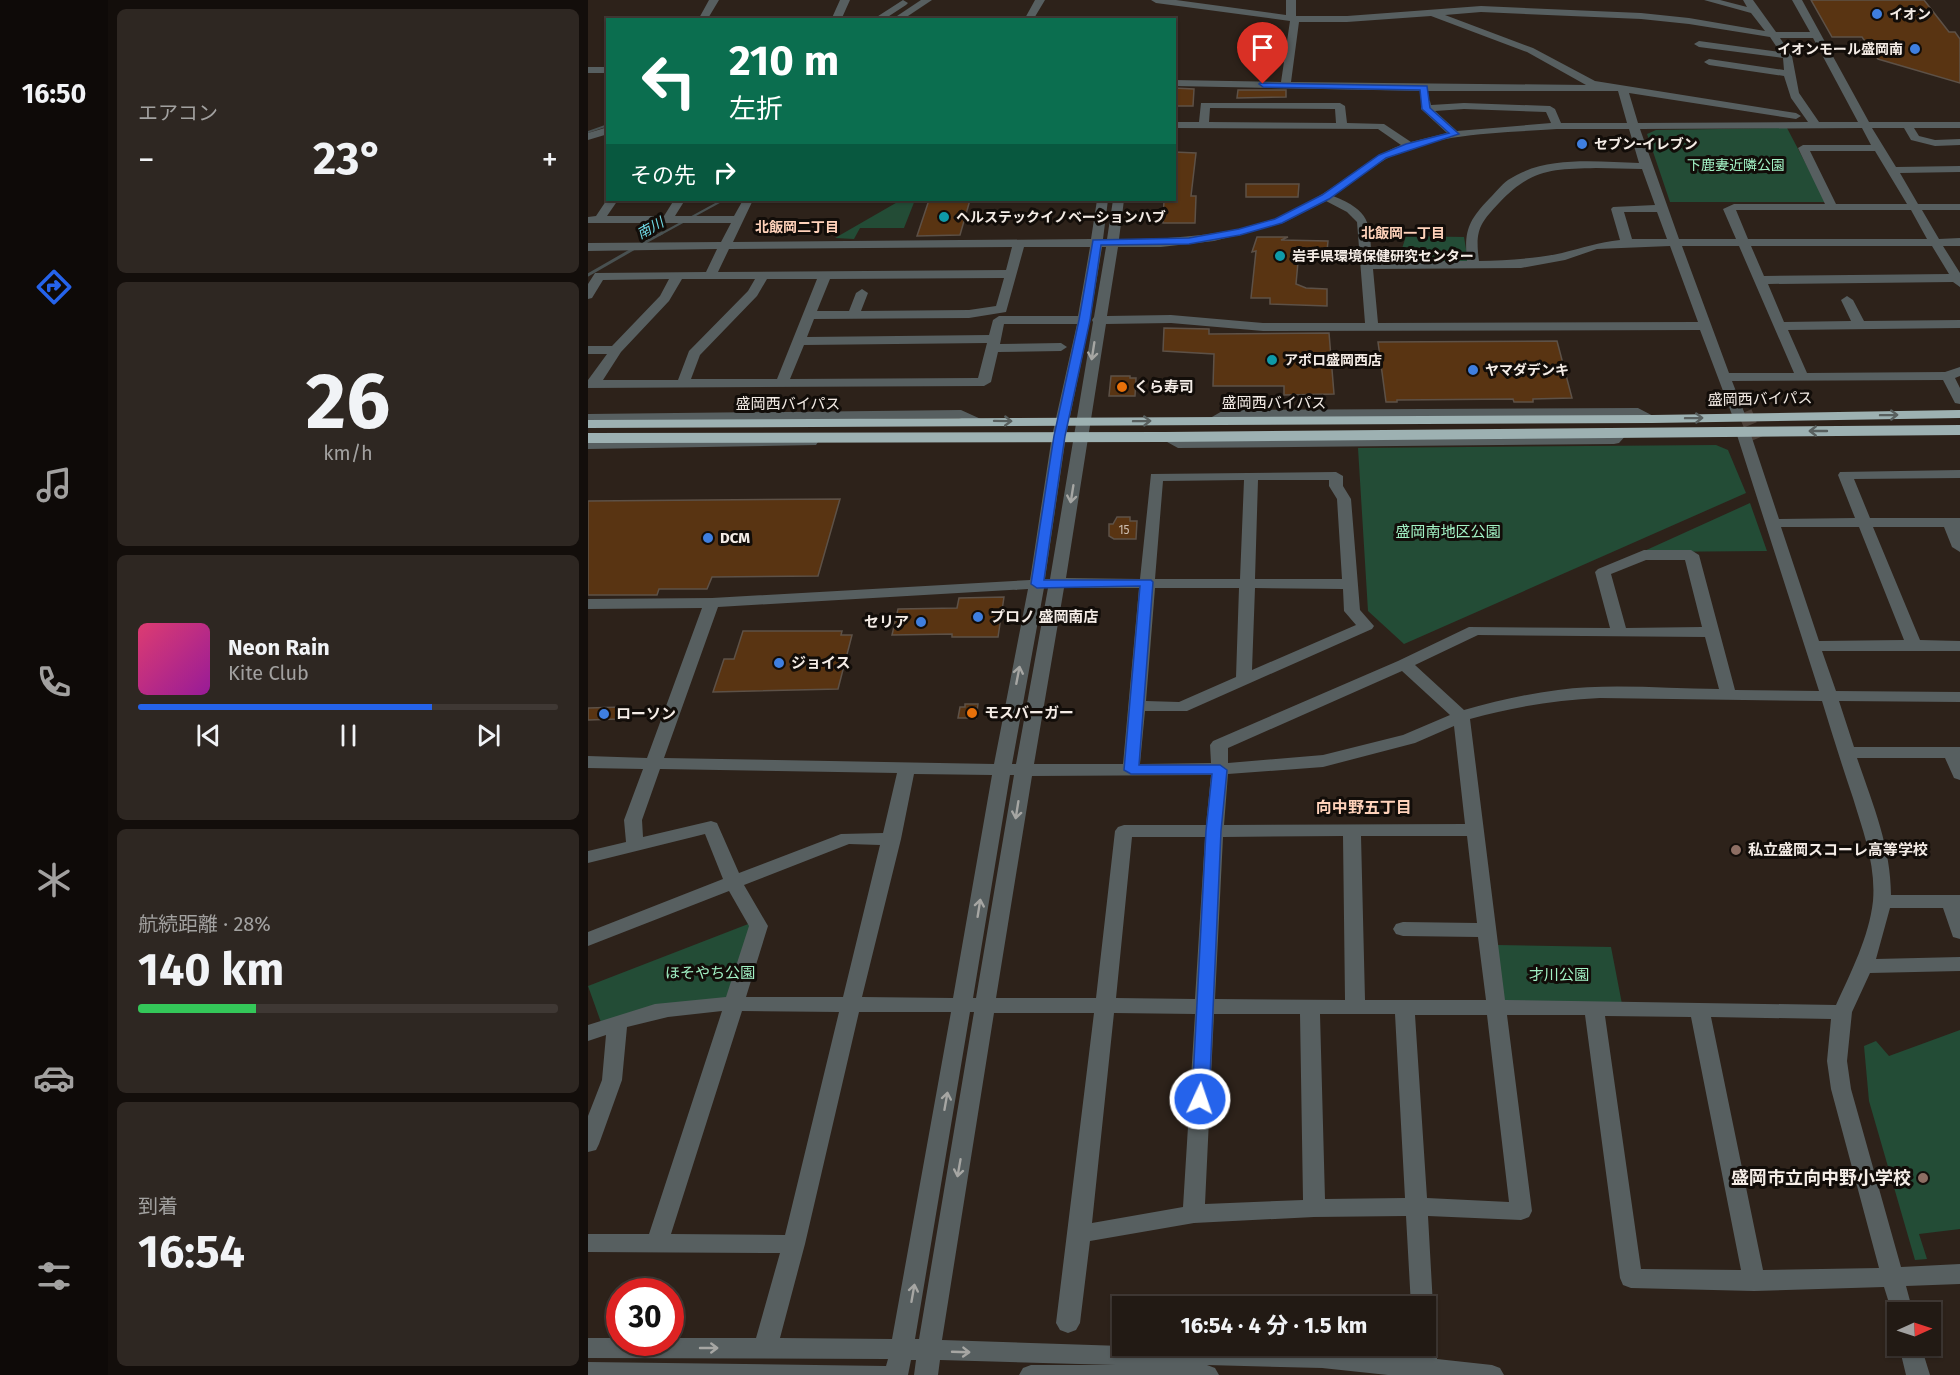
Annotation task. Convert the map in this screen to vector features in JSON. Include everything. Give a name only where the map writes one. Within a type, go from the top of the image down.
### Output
[{"type":"highway","name":"盛岡西バイパス","points":[[1082,429],[1165,437],[1621,433],[1741,424],[1960,414]]},
{"type":"highway","name":"盛岡西バイパス","points":[[588,438],[929,435],[1212,421],[1652,419],[1741,424],[1960,430]]},
{"type":"highway","name":"盛岡西バイパス","points":[[588,424],[976,420],[1061,429]]},
{"type":"street","points":[[703,18],[714,0]]},
{"type":"street","points":[[837,18],[845,0]]},
{"type":"street","points":[[879,18],[908,0]]},
{"type":"street","points":[[898,18],[927,0]]},
{"type":"street","points":[[1029,18],[1040,0]]},
{"type":"street","points":[[1156,0],[1293,19],[1347,20],[1481,9],[1566,12],[1689,21],[1773,35],[1816,35]]},
{"type":"street","points":[[1286,85],[1293,19],[1291,0]]},
{"type":"street","points":[[1566,12],[1579,0]]},
{"type":"street","points":[[1709,0],[1753,11]]},
{"type":"street","points":[[1748,0],[1753,11],[1787,56],[1790,83],[1813,121]]},
{"type":"street","points":[[1797,0],[1865,124],[1959,279]]},
{"type":"street","points":[[1431,13],[1530,50],[1584,81],[1779,113],[1813,121]]},
{"type":"street","points":[[1699,44],[1787,56]]},
{"type":"street","points":[[1709,62],[1790,74]]},
{"type":"street","points":[[588,70],[606,70]]},
{"type":"street","points":[[1176,83],[1424,88],[1622,88]]},
{"type":"street","points":[[1424,88],[1426,109],[1455,134]]},
{"type":"street","points":[[1622,88],[1646,166],[1741,424],[1876,844],[1882,872],[1882,901],[1876,930],[1842,1012],[1837,1061],[1841,1089],[1899,1302]]},
{"type":"street","points":[[1204,125],[1205,105],[1340,106],[1342,125]]},
{"type":"street","points":[[1426,109],[1464,106],[1550,109],[1557,126]]},
{"type":"street","points":[[1779,113],[1803,148],[1832,207]]},
{"type":"street","points":[[588,247],[1180,241],[1240,232],[1279,221],[1325,197],[1383,156],[1409,146],[1455,134],[1557,126],[1787,124],[1813,121],[1907,125],[1960,123]]},
{"type":"street","points":[[1865,124],[1874,122],[1960,123]]},
{"type":"street","points":[[588,128],[606,123]]},
{"type":"street","points":[[1176,125],[1380,126],[1409,146]]},
{"type":"street","points":[[1907,125],[1915,138],[1935,143],[1960,142]]},
{"type":"street","points":[[588,137],[606,131]]},
{"type":"street","points":[[1803,148],[1879,148]]},
{"type":"street","points":[[1473,265],[1470,237],[1472,228],[1477,218],[1512,182],[1539,170],[1560,167],[1646,166]]},
{"type":"street","points":[[1894,170],[1960,169]]},
{"type":"street","points":[[1325,197],[1347,205],[1363,222],[1372,327]]},
{"type":"street","points":[[593,220],[611,201]]},
{"type":"street","points":[[667,220],[678,201]]},
{"type":"street","points":[[710,274],[748,201]]},
{"type":"street","points":[[1103,201],[1104,243]]},
{"type":"street","points":[[896,1375],[903,1350],[1002,769],[1082,429],[1091,320],[1104,243],[1119,201]]},
{"type":"street","points":[[1802,377],[1729,209],[1734,207],[1960,207]]},
{"type":"street","points":[[1627,243],[1617,209],[1662,208]]},
{"type":"street","points":[[593,220],[739,219]]},
{"type":"street","points":[[808,315],[969,314],[1002,309],[1019,242]]},
{"type":"street","points":[[1368,265],[1473,265],[1540,261],[1596,246],[1627,243],[1960,242]]},
{"type":"street","points":[[782,383],[825,274]]},
{"type":"street","points":[[588,295],[599,276],[1010,274]]},
{"type":"street","points":[[591,384],[616,350],[665,298],[678,275]]},
{"type":"street","points":[[683,383],[694,354],[753,293],[763,275]]},
{"type":"street","points":[[1760,280],[1959,279]]},
{"type":"street","points":[[854,314],[862,292]]},
{"type":"street","points":[[1846,300],[1859,325]]},
{"type":"street","points":[[591,384],[984,382],[999,320],[1171,320],[1263,327],[1705,326]]},
{"type":"street","points":[[926,1375],[1023,770],[1047,584],[1061,429],[1091,320]]},
{"type":"street","points":[[1779,326],[1960,324]]},
{"type":"street","points":[[798,341],[1061,347]]},
{"type":"street","points":[[588,350],[616,350]]},
{"type":"street","points":[[1724,377],[1954,374],[1960,399]]},
{"type":"street","points":[[588,418],[961,414],[976,420]]},
{"type":"street","points":[[588,445],[924,441],[929,435]]},
{"type":"street","points":[[1914,645],[1845,475],[1960,474]]},
{"type":"street","points":[[1244,679],[1251,476]]},
{"type":"street","points":[[1131,770],[1156,477],[1336,476],[1336,486],[1344,499],[1352,611],[1366,626],[1181,707],[1137,706]]},
{"type":"street","points":[[1772,523],[1954,522],[1960,547]]},
{"type":"street","points":[[1619,633],[1603,572],[1644,555],[1691,555],[1728,694]]},
{"type":"street","points":[[588,604],[712,603],[1047,584],[1247,582],[1349,584]]},
{"type":"street","points":[[635,846],[633,820],[712,603]]},
{"type":"street","points":[[1194,1214],[1220,745],[1404,664],[1475,630],[1711,632]]},
{"type":"street","points":[[1812,646],[1960,646]]},
{"type":"street","points":[[1080,1234],[1194,1214],[1314,1208],[1417,1207],[1521,1211],[1461,716],[1404,664]]},
{"type":"street","points":[[588,762],[1023,770],[1220,770],[1323,760],[1409,739],[1461,716],[1501,705],[1560,696],[1600,693],[1960,697]]},
{"type":"street","points":[[1848,752],[1956,753],[1960,774]]},
{"type":"street","points":[[765,1348],[794,1244],[892,839],[907,768]]},
{"type":"street","points":[[588,857],[711,827],[734,884],[759,926],[657,1244]]},
{"type":"street","points":[[1068,1323],[1080,1234],[1103,1006],[1124,831],[1476,830]]},
{"type":"street","points":[[1352,831],[1355,1007]]},
{"type":"street","points":[[588,939],[734,884],[847,838],[892,839]]},
{"type":"street","points":[[1882,901],[1955,902],[1960,932]]},
{"type":"street","points":[[1403,929],[1488,930]]},
{"type":"street","points":[[1863,966],[1960,964]]},
{"type":"street","points":[[588,1034],[642,1014],[681,1006],[735,1004],[1594,1008],[1842,1012]]},
{"type":"street","points":[[1310,1007],[1314,1208]]},
{"type":"street","points":[[1405,1007],[1421,1296]]},
{"type":"street","points":[[1594,1008],[1631,1278],[1754,1281],[1960,1274]]},
{"type":"street","points":[[1700,1010],[1754,1281]]},
{"type":"street","points":[[588,1144],[612,1080],[617,1023]]},
{"type":"street","points":[[588,1243],[794,1244]]},
{"type":"street","points":[[588,1348],[930,1350],[1146,1355],[1235,1354],[1322,1358],[1425,1357],[1492,1375]]},
{"type":"street","points":[[1913,1356],[1918,1375]]},
{"type":"street","points":[[588,1372],[882,1375]]},
{"type":"street","points":[[1031,1375],[1177,1373],[1207,1375]]},
{"type":"green space","name":"下鹿妻近隣公園","points":[[1787,128],[1826,202],[1670,202],[1647,134],[1656,130]]},
{"type":"green space","points":[[899,201],[915,201],[904,228],[860,228],[854,239],[835,238]]},
{"type":"green space","points":[[1406,236],[1464,237],[1468,261],[1398,261]]},
{"type":"green space","name":"盛岡南地区公園","points":[[1716,445],[1728,450],[1746,493],[1404,644],[1368,611],[1358,448]]},
{"type":"green space","points":[[1750,503],[1767,551],[1642,552]]},
{"type":"green space","name":"ほそやち公園","points":[[756,921],[735,1004],[603,1028],[588,986]]},
{"type":"green space","name":"才川公園","points":[[1497,945],[1611,947],[1622,1004],[1504,1002]]},
{"type":"green space","name":"盛岡市立向中野小学校","points":[[1960,1030],[1960,1229],[1919,1234],[1927,1259],[1915,1260],[1869,1101],[1864,1046],[1876,1041],[1889,1056]]},
{"type":"building","name":"イオンモール盛岡南","points":[[1811,0],[1924,0],[1949,32],[1955,32],[1960,39],[1960,83],[1878,59],[1862,37],[1832,37]]},
{"type":"building","points":[[1176,88],[1194,89],[1193,106],[1176,106]]},
{"type":"building","points":[[1238,90],[1286,90],[1286,97],[1237,98]]},
{"type":"building","points":[[1176,152],[1196,153],[1191,196],[1196,196],[1195,223],[1163,223],[1164,201],[1176,201]]},
{"type":"building","points":[[1246,184],[1299,184],[1298,197],[1246,197]]},
{"type":"building","name":"ヘルステックイノベーションハブ","points":[[929,201],[970,201],[960,235],[917,236]]},
{"type":"building","name":"岩手県環境保健研究センター","points":[[1257,237],[1328,241],[1327,251],[1299,251],[1296,284],[1306,288],[1327,289],[1327,306],[1270,304],[1270,298],[1251,298],[1256,251],[1252,252]]},
{"type":"building","name":"アポロ盛岡西店","points":[[1164,328],[1209,329],[1209,334],[1329,333],[1334,394],[1284,395],[1284,386],[1213,386],[1214,354],[1163,351]]},
{"type":"building","name":"ヤマダデンキ","points":[[1557,341],[1572,398],[1533,399],[1533,402],[1514,402],[1513,399],[1386,402],[1378,342]]},
{"type":"building","name":"くら寿司","points":[[1111,376],[1136,378],[1135,396],[1109,396]]},
{"type":"building","name":"DCM","points":[[840,499],[818,576],[712,577],[707,589],[659,589],[657,595],[588,595],[588,501]]},
{"type":"building","points":[[1117,517],[1130,517],[1130,521],[1137,521],[1136,539],[1114,539],[1109,536],[1109,524],[1113,524]]},
{"type":"building","points":[[1004,597],[998,637],[952,637],[952,634],[892,635],[898,609],[957,608],[959,598]]},
{"type":"building","name":"ジョイス","points":[[743,631],[842,631],[841,635],[852,635],[838,689],[713,692],[724,659],[734,659]]},
{"type":"building","name":"モスバーガー","points":[[965,704],[978,704],[976,718],[958,718],[960,707],[965,707]]},
{"type":"building","name":"ローソン","points":[[622,707],[618,719],[588,720],[588,708]]},
{"type":"waterway","points":[[588,132],[606,126]]},
{"type":"waterway","name":"南川","points":[[659,235],[721,201]]},
{"type":"waterway","name":"南川","points":[[642,244],[662,233]]},
{"type":"waterway","name":"南川","points":[[588,275],[635,248]]},
{"type":"tunnel","points":[[1745,412],[1756,439]]},
{"type":"place","name":"イオン","points":[[1877,14]]},
{"type":"place","name":"イオンモール盛岡南","points":[[1915,49]]},
{"type":"place","name":"セブン-イレブン","points":[[1582,144]]},
{"type":"place","name":"ヘルステックイノベーションハブ","points":[[944,217]]},
{"type":"place","name":"岩手県環境保健研究センター","points":[[1280,256]]},
{"type":"place","name":"アポロ盛岡西店","points":[[1272,360]]},
{"type":"place","name":"ヤマダデンキ","points":[[1473,370]]},
{"type":"place","name":"くら寿司","points":[[1122,387]]},
{"type":"place","name":"DCM","points":[[708,538]]},
{"type":"place","name":"プロノ 盛岡南店","points":[[978,617]]},
{"type":"place","name":"セリア","points":[[921,622]]},
{"type":"place","name":"ジョイス","points":[[779,663]]},
{"type":"place","name":"モスバーガー","points":[[972,713]]},
{"type":"place","name":"ローソン","points":[[604,714]]},
{"type":"place","name":"私立盛岡スコーレ高等学校","points":[[1736,850]]},
{"type":"place","name":"盛岡市立向中野小学校","points":[[1923,1178]]},
{"type":"district","name":"北飯岡二丁目","points":[[797,227]]},
{"type":"district","name":"北飯岡一丁目","points":[[1403,233]]},
{"type":"district","name":"向中野五丁目","points":[[1364,807]]},
{"type":"route","points":[[1200,1099],[1214,831],[1220,770],[1131,770],[1147,582],[1037,584],[1059,436],[1084,320],[1096,243],[1189,241],[1240,232],[1279,221],[1325,197],[1383,156],[1409,146],[1455,134],[1426,109],[1424,88],[1263,84]]}]
